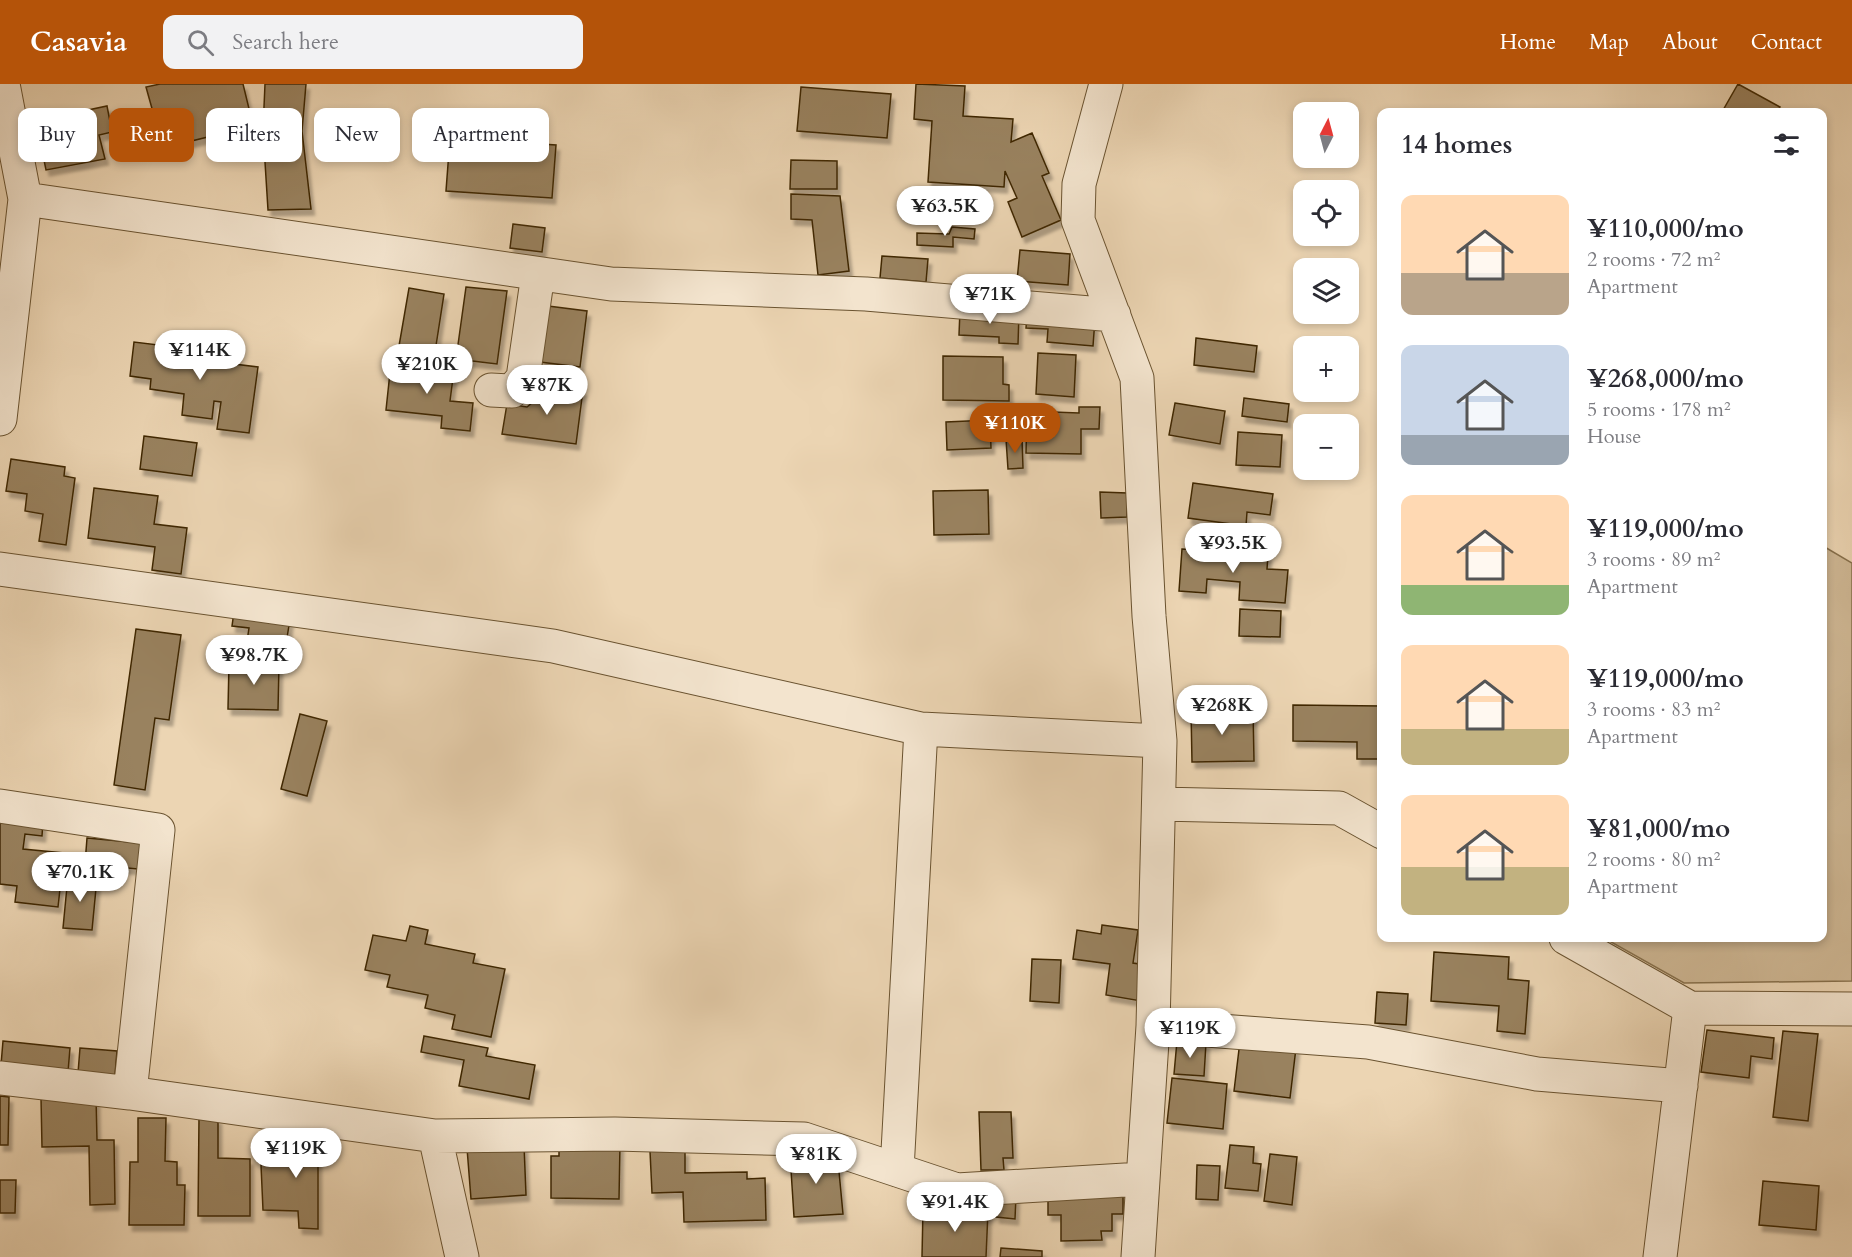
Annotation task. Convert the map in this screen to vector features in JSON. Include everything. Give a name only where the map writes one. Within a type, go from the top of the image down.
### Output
[{"type":"street","points":[[0,419],[25,199],[3,84]]},
{"type":"street","points":[[1106,84],[1079,184],[1078,220],[1137,378],[1149,616],[1160,741],[1153,1026],[1138,1257]]},
{"type":"street","points":[[25,199],[611,285],[866,294],[1114,315]]},
{"type":"street","points":[[491,390],[512,391],[523,378],[538,274]]},
{"type":"street","points":[[0,569],[553,646],[921,729],[1160,741]]},
{"type":"street","points":[[897,1170],[921,729]]},
{"type":"street","points":[[1159,804],[1339,808],[1377,829]]},
{"type":"street","points":[[0,806],[158,830],[130,1093]]},
{"type":"street","points":[[1573,942],[1690,1008],[1852,1009]]},
{"type":"street","points":[[1660,1257],[1690,1008]]},
{"type":"street","points":[[1153,1026],[1368,1042],[1537,1074],[1681,1086]]},
{"type":"street","points":[[0,1078],[130,1093],[435,1136],[615,1134],[804,1139],[957,1190],[1142,1179]]},
{"type":"street","points":[[435,1136],[462,1257]]},
{"type":"shaded area","points":[[1827,548],[1852,563],[1852,981],[1684,983],[1611,942],[1827,942]]},
{"type":"building","points":[[160,84],[243,84],[249,108],[206,108],[206,137],[194,140],[194,108],[152,108],[146,87]]},
{"type":"building","points":[[265,84],[306,84],[302,131],[302,108],[264,108]]},
{"type":"building","points":[[916,84],[965,86],[963,116],[1013,119],[1011,142],[1032,133],[1049,173],[1042,176],[1061,220],[1022,237],[1008,202],[1017,198],[1005,171],[1004,187],[928,182],[932,121],[914,119]]},
{"type":"building","points":[[1738,84],[1780,107],[1779,108],[1724,108]]},
{"type":"building","points":[[801,87],[891,94],[887,138],[797,131]]},
{"type":"building","points":[[107,106],[109,133],[99,135],[105,159],[97,160],[97,108]]},
{"type":"building","points":[[302,131],[311,209],[268,210],[265,162],[302,162]]},
{"type":"building","points":[[549,145],[556,145],[552,198],[446,191],[448,162],[549,162]]},
{"type":"building","points":[[791,160],[837,161],[837,189],[790,189]]},
{"type":"building","points":[[44,162],[89,162],[46,170]]},
{"type":"building","points":[[791,194],[840,196],[849,271],[818,275],[812,220],[791,219]]},
{"type":"building","points":[[513,224],[545,228],[542,252],[510,248]]},
{"type":"building","points":[[952,227],[975,229],[974,239],[953,237],[953,247],[917,245],[917,233],[949,234]]},
{"type":"building","points":[[1020,250],[1070,254],[1068,285],[1017,281]]},
{"type":"building","points":[[882,256],[928,259],[926,282],[880,278]]},
{"type":"building","points":[[466,287],[507,291],[497,364],[456,359]]},
{"type":"building","points":[[409,288],[444,294],[435,352],[399,346]]},
{"type":"building","points":[[548,306],[587,311],[580,367],[540,362]]},
{"type":"building","points":[[960,310],[1019,313],[1018,344],[999,343],[999,337],[959,335]]},
{"type":"building","points":[[1027,314],[1095,319],[1093,346],[1047,342],[1048,329],[1026,328]]},
{"type":"building","points":[[193,337],[210,339],[209,351],[228,354],[226,363],[258,367],[249,433],[217,429],[221,402],[214,401],[212,419],[182,415],[184,394],[150,389],[151,379],[130,376],[134,342],[191,349]]},
{"type":"building","points":[[1196,338],[1257,346],[1254,372],[1194,365]]},
{"type":"building","points":[[1038,353],[1076,355],[1074,397],[1036,394]]},
{"type":"building","points":[[943,356],[1003,357],[1003,384],[1009,385],[1009,401],[943,400]]},
{"type":"building","points":[[391,363],[454,370],[450,401],[473,403],[470,431],[441,428],[442,416],[386,410]]},
{"type":"building","points":[[542,384],[583,390],[576,444],[502,434],[507,404],[527,407],[540,396]]},
{"type":"building","points":[[1244,398],[1289,404],[1287,422],[1242,416]]},
{"type":"building","points":[[1175,403],[1225,411],[1220,444],[1169,435]]},
{"type":"building","points":[[1079,407],[1100,407],[1099,429],[1081,429],[1081,454],[1026,453],[1027,411],[1079,413]]},
{"type":"building","points":[[990,420],[991,448],[947,450],[946,422]]},
{"type":"building","points":[[1238,432],[1282,435],[1280,467],[1236,465]]},
{"type":"building","points":[[144,436],[197,443],[192,476],[140,469]]},
{"type":"building","points":[[1006,439],[1022,439],[1023,468],[1008,469]]},
{"type":"building","points":[[11,459],[65,467],[64,476],[75,478],[66,545],[39,541],[43,514],[25,511],[27,494],[6,491]]},
{"type":"building","points":[[1193,483],[1273,494],[1270,515],[1247,512],[1246,526],[1188,518]]},
{"type":"building","points":[[94,488],[158,496],[154,524],[187,528],[181,574],[152,570],[155,547],[88,538]]},
{"type":"building","points":[[988,490],[989,534],[934,535],[933,491]]},
{"type":"building","points":[[1100,492],[1127,493],[1127,517],[1101,518]]},
{"type":"building","points":[[1182,549],[1268,555],[1267,569],[1288,570],[1285,603],[1239,600],[1240,582],[1207,579],[1206,593],[1179,591]]},
{"type":"building","points":[[1240,609],[1281,611],[1280,637],[1239,636]]},
{"type":"building","points":[[234,612],[290,619],[286,644],[272,642],[272,651],[246,648],[249,628],[232,626]]},
{"type":"building","points":[[136,629],[181,635],[169,720],[155,718],[145,790],[114,785]]},
{"type":"building","points":[[229,663],[279,664],[278,710],[228,709]]},
{"type":"building","points":[[1293,705],[1377,706],[1377,759],[1357,759],[1357,742],[1293,741]]},
{"type":"building","points":[[1253,709],[1254,761],[1192,762],[1191,710]]},
{"type":"building","points":[[300,714],[327,721],[307,796],[281,789]]},
{"type":"building","points":[[0,816],[43,821],[42,836],[25,834],[23,849],[64,853],[58,907],[15,902],[17,886],[0,884]]},
{"type":"building","points":[[87,838],[141,843],[138,869],[85,864]]},
{"type":"building","points":[[68,876],[97,878],[92,930],[63,928]]},
{"type":"building","points":[[1102,925],[1138,930],[1133,963],[1146,965],[1141,1001],[1106,995],[1110,964],[1073,959],[1077,930],[1101,934]]},
{"type":"building","points":[[410,926],[428,930],[425,944],[475,954],[473,963],[505,969],[491,1037],[452,1029],[455,1015],[425,1008],[428,995],[387,987],[390,975],[365,970],[373,935],[406,941]]},
{"type":"building","points":[[1434,952],[1509,957],[1508,979],[1529,981],[1525,1034],[1497,1031],[1499,1006],[1431,1001]]},
{"type":"building","points":[[1032,959],[1061,960],[1059,1003],[1030,1001]]},
{"type":"building","points":[[1377,992],[1408,994],[1406,1025],[1375,1023]]},
{"type":"building","points":[[1707,1030],[1774,1038],[1772,1059],[1751,1056],[1749,1078],[1701,1072]]},
{"type":"building","points":[[1783,1031],[1818,1034],[1808,1121],[1773,1117]]},
{"type":"building","points":[[424,1036],[488,1048],[486,1056],[535,1065],[529,1099],[459,1086],[464,1060],[421,1052]]},
{"type":"building","points":[[3,1041],[70,1048],[68,1072],[1,1065]]},
{"type":"building","points":[[1177,1041],[1206,1043],[1204,1076],[1174,1074]]},
{"type":"building","points":[[1240,1041],[1296,1048],[1290,1098],[1234,1091]]},
{"type":"building","points":[[80,1048],[117,1051],[115,1075],[78,1073]]},
{"type":"building","points":[[1172,1078],[1227,1084],[1223,1129],[1167,1123]]},
{"type":"building","points":[[0,1096],[9,1097],[8,1145],[0,1145]]},
{"type":"building","points":[[96,1097],[97,1140],[114,1140],[115,1204],[90,1205],[89,1146],[42,1147],[41,1098]]},
{"type":"building","points":[[979,1112],[1011,1112],[1013,1158],[1003,1158],[1004,1170],[981,1170]]},
{"type":"building","points":[[138,1118],[166,1118],[165,1161],[177,1162],[177,1185],[185,1185],[184,1225],[129,1225],[130,1162],[138,1162]]},
{"type":"building","points":[[199,1118],[218,1118],[218,1158],[250,1159],[250,1216],[198,1216]]},
{"type":"building","points":[[294,1123],[318,1125],[318,1229],[299,1228],[298,1211],[263,1210],[261,1165],[294,1164]]},
{"type":"building","points":[[559,1144],[620,1144],[619,1199],[551,1198],[551,1156],[559,1156]]},
{"type":"building","points":[[524,1145],[526,1195],[471,1199],[467,1148]]},
{"type":"building","points":[[1230,1145],[1254,1147],[1253,1163],[1261,1164],[1258,1191],[1225,1188]]},
{"type":"building","points":[[685,1150],[685,1173],[747,1172],[747,1179],[765,1178],[766,1220],[684,1222],[683,1192],[652,1193],[650,1151]]},
{"type":"building","points":[[818,1152],[838,1161],[843,1214],[794,1217],[790,1154]]},
{"type":"building","points":[[1270,1154],[1297,1157],[1292,1205],[1264,1201]]},
{"type":"building","points":[[1197,1165],[1220,1166],[1218,1200],[1196,1199]]},
{"type":"building","points":[[0,1180],[16,1180],[15,1213],[0,1213]]},
{"type":"building","points":[[1763,1181],[1819,1186],[1816,1230],[1759,1225]]},
{"type":"building","points":[[1123,1191],[1123,1214],[1112,1214],[1112,1231],[1101,1231],[1102,1240],[1061,1241],[1061,1215],[1048,1215],[1048,1192]]},
{"type":"building","points":[[997,1195],[1016,1196],[1015,1219],[996,1217]]},
{"type":"building","points":[[923,1209],[988,1211],[986,1257],[922,1257]]},
{"type":"building","points":[[1001,1248],[1042,1251],[1042,1257],[1000,1257]]}]
